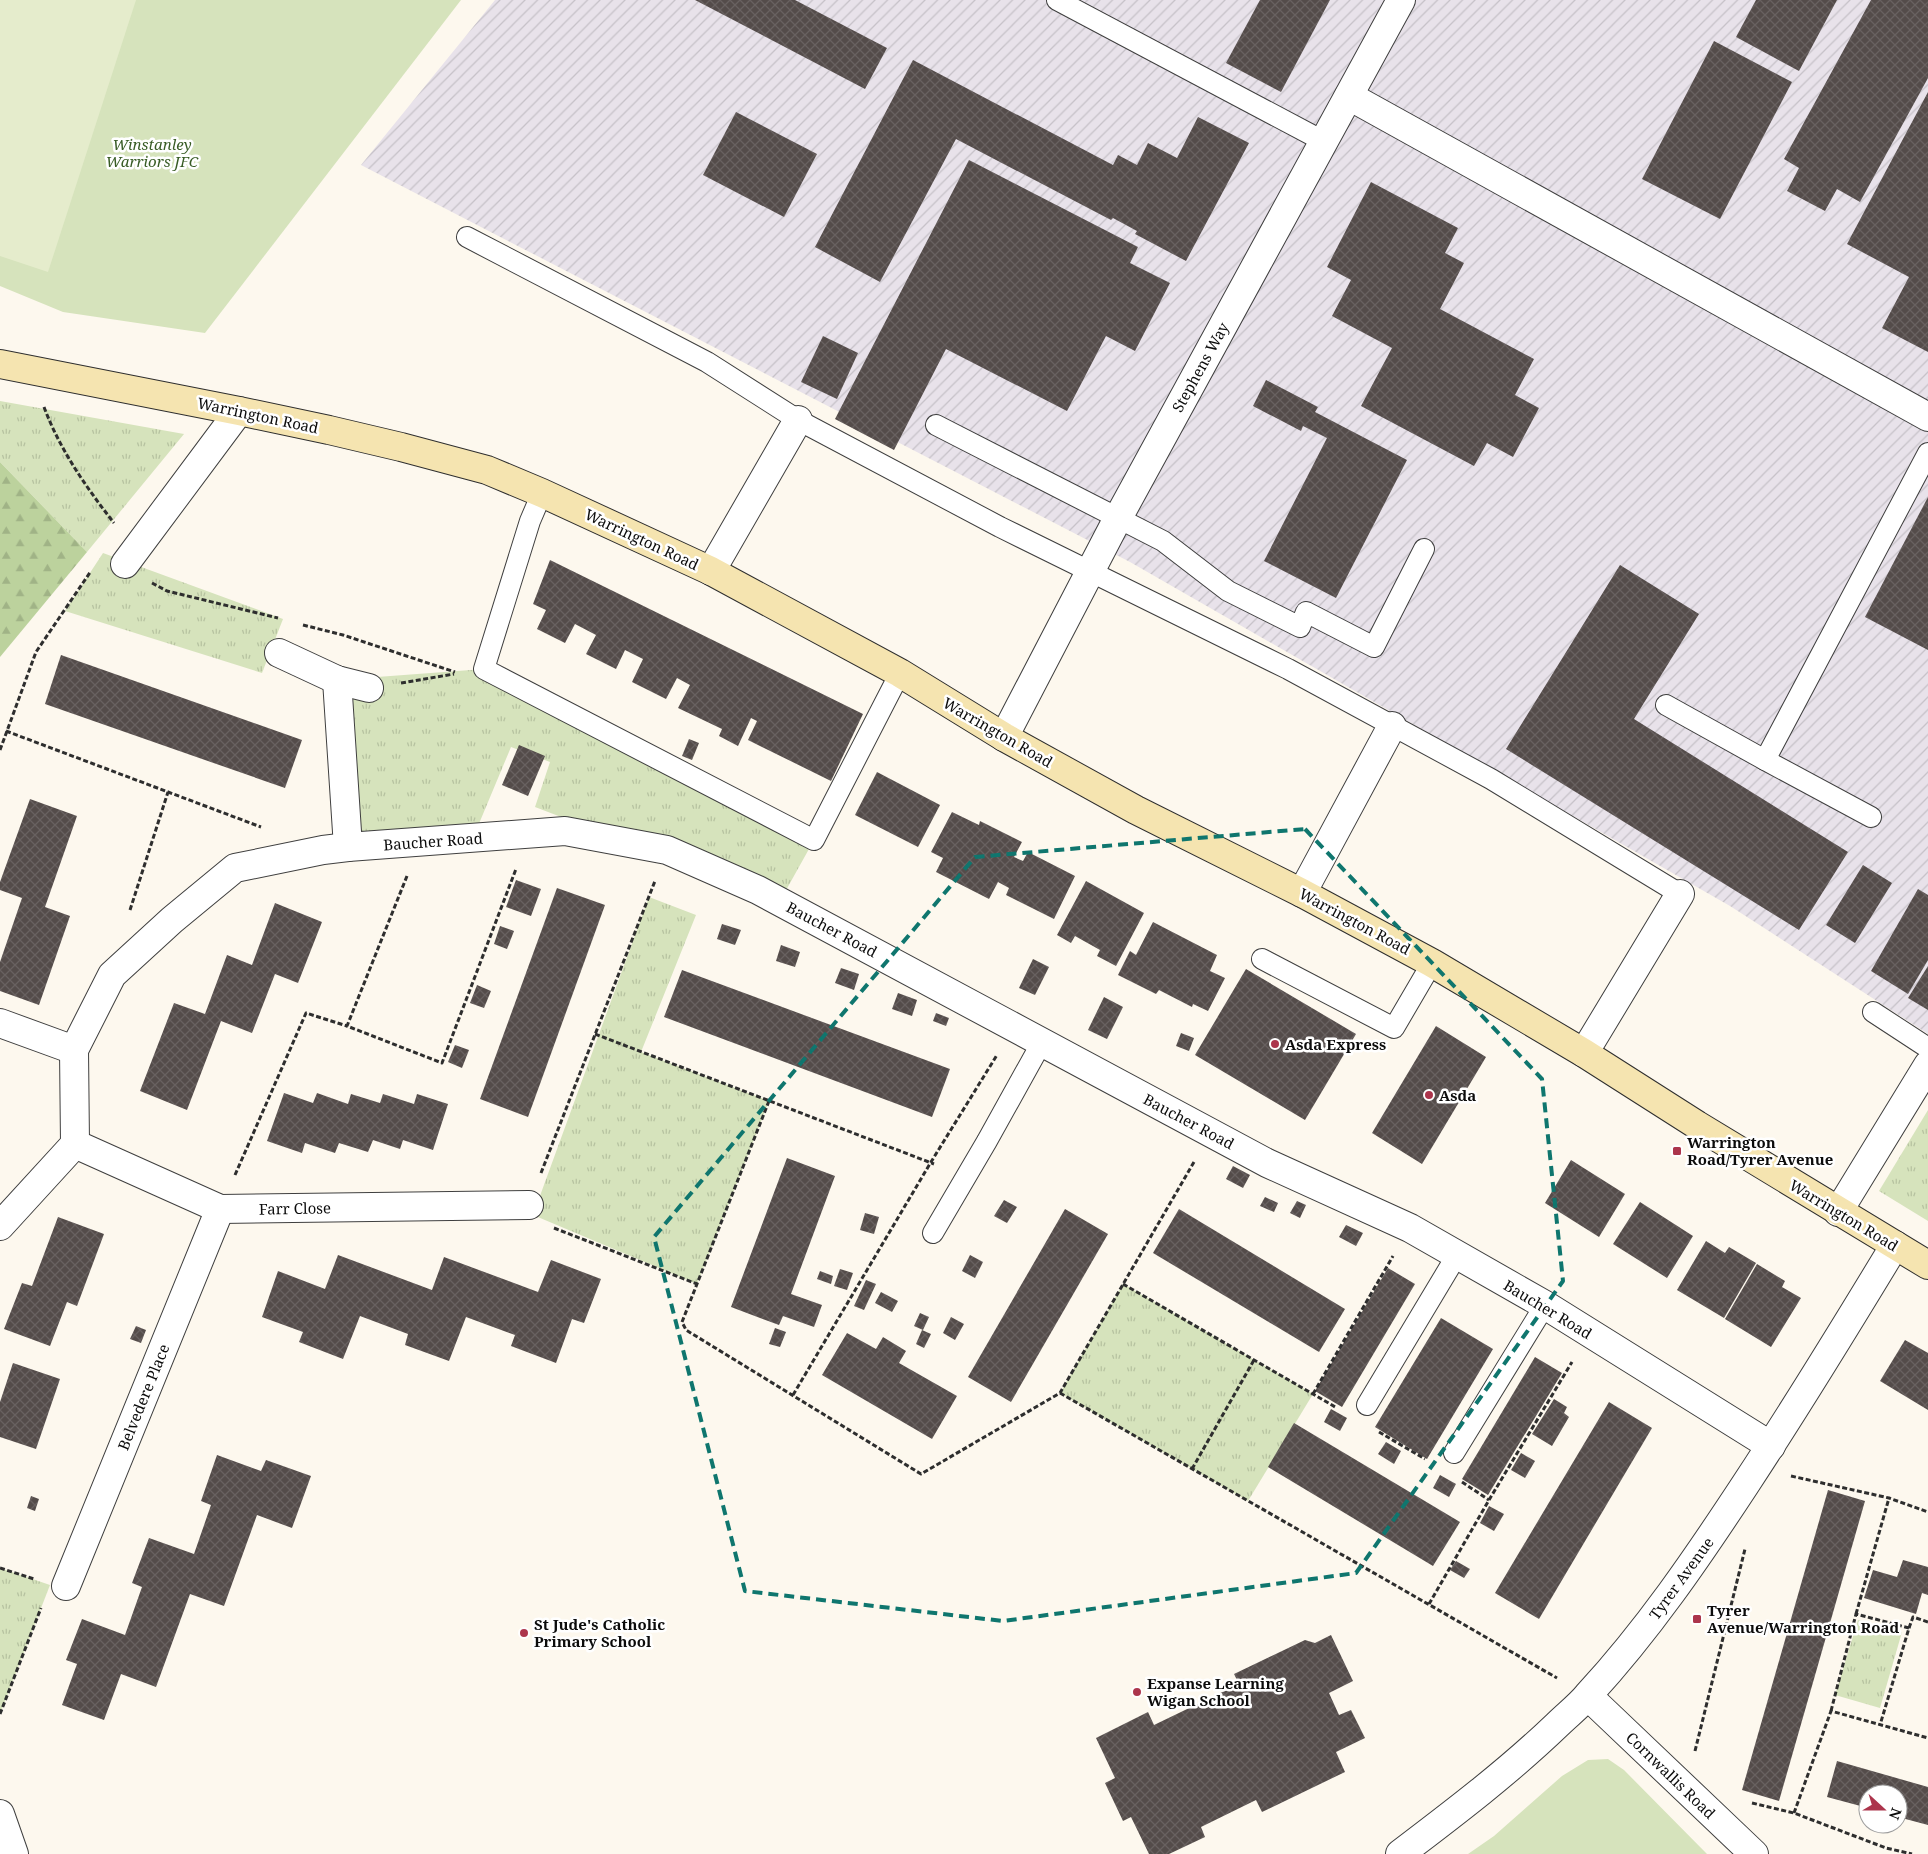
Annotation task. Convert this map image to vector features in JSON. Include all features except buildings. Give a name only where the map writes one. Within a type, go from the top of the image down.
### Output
[{"type":"main road","name":"Warrington Road","points":[[0,364],[239,410],[401,446],[487,470],[542,493],[710,571],[900,673],[1004,737],[1136,810],[1302,893],[1432,962],[1584,1052],[1697,1125],[1928,1265]]},
{"type":"street","name":"Stephens Way","points":[[1004,737],[1118,518],[1401,0]]},
{"type":"street","points":[[1348,96],[1928,417]]},
{"type":"street","points":[[125,564],[239,410]]},
{"type":"street","points":[[710,571],[798,420]]},
{"type":"street","points":[[278,653],[337,680],[368,688]]},
{"type":"street","points":[[337,680],[348,847]]},
{"type":"street","points":[[1302,893],[1392,726]]},
{"type":"street","name":"Baucher Road","points":[[75,1144],[74,1050],[112,975],[172,920],[235,868],[323,850],[348,847],[565,830],[667,850],[758,890],[1268,1163],[1410,1228],[1545,1306],[1771,1446]]},
{"type":"street","points":[[1584,1052],[1680,894]]},
{"type":"street","points":[[0,1023],[74,1050]]},
{"type":"street","points":[[1838,1212],[1928,1065]]},
{"type":"street","points":[[0,1226],[75,1144]]},
{"type":"street","name":"Farr Close","points":[[75,1144],[220,1209],[529,1205]]},
{"type":"street","name":"Belvedere Place","points":[[66,1586],[220,1209]]},
{"type":"street","name":"Tyrer Avenue","points":[[1400,1854],[1481,1792],[1538,1743],[1588,1696],[1644,1630],[1704,1549],[1832,1351],[1895,1246]]},
{"type":"street","name":"Cornwallis Road","points":[[1588,1696],[1754,1854]]},
{"type":"street","points":[[0,1814],[14,1854]]},
{"type":"lane","points":[[1057,0],[1323,141]]},
{"type":"lane","points":[[467,236],[707,362],[798,420],[1000,528],[1288,669],[1491,779],[1680,894]]},
{"type":"lane","points":[[936,425],[1163,541],[1228,591],[1300,627],[1306,612],[1374,647],[1424,549]]},
{"type":"lane","points":[[1765,760],[1928,454]]},
{"type":"lane","points":[[542,493],[530,522],[484,669],[814,840],[900,673]]},
{"type":"lane","points":[[1666,705],[1871,817]]},
{"type":"lane","points":[[1262,958],[1394,1028],[1432,962]]},
{"type":"lane","points":[[1873,1012],[1928,1048]]},
{"type":"lane","points":[[933,1233],[1042,1042]]},
{"type":"lane","points":[[1367,1405],[1457,1254]]},
{"type":"lane","points":[[1454,1453],[1545,1306]]},
{"type":"path","points":[[43,405],[52,430],[83,483],[119,530]]},
{"type":"path","points":[[0,750],[36,652],[95,565]]},
{"type":"path","points":[[368,688],[484,669]]},
{"type":"path","points":[[6,731],[268,830]]},
{"type":"path","points":[[127,919],[168,792]]},
{"type":"path","points":[[220,1209],[306,1013],[347,1026],[442,1063],[529,833]]},
{"type":"path","points":[[347,1026],[420,842]]},
{"type":"path","points":[[667,850],[529,1205],[536,1221],[697,1284]]},
{"type":"path","points":[[793,1395],[1014,1027]]},
{"type":"path","points":[[595,1034],[932,1163]]},
{"type":"path","points":[[769,1100],[682,1322],[686,1330],[921,1474],[1060,1393],[1211,1132]]},
{"type":"path","points":[[1312,1394],[1410,1228]]},
{"type":"path","points":[[1123,1284],[1343,1411]]},
{"type":"path","points":[[1429,1604],[1589,1334]]},
{"type":"path","points":[[1192,1469],[1254,1360]]},
{"type":"path","points":[[1060,1393],[1588,1696]]},
{"type":"path","points":[[1375,1430],[1427,1460]]},
{"type":"path","points":[[1771,1446],[1790,1475],[1889,1498],[1928,1512]]},
{"type":"path","points":[[1459,1480],[1489,1500]]},
{"type":"path","points":[[1794,1813],[1831,1710],[1889,1498]]},
{"type":"path","points":[[1685,1788],[1747,1541]]},
{"type":"path","points":[[0,1714],[43,1603]]},
{"type":"path","points":[[1856,1614],[1909,1628]]},
{"type":"path","points":[[1880,1724],[1913,1617],[1928,1622]]},
{"type":"path","points":[[1831,1710],[1928,1738]]},
{"type":"path","points":[[1749,1803],[1794,1813],[1886,1848],[1912,1854]]},
{"type":"highlighted area","points":[[1305,829],[1542,1079],[1563,1281],[1356,1573],[1003,1621],[745,1591],[654,1237],[975,857]]},
{"type":"shaded area","points":[[495,0],[1928,0],[1928,1034],[1730,906],[1130,562],[361,165]]},
{"type":"green space","name":"Winstanley Warriors JFC","points":[[0,0],[461,0],[205,333],[63,312],[0,286]]},
{"type":"green space","points":[[0,0],[136,0],[48,272],[0,256]]},
{"type":"green space","points":[[0,401],[184,434],[87,552],[0,462]]},
{"type":"green space","points":[[0,462],[87,552],[0,657]]},
{"type":"green space","points":[[103,553],[283,619],[262,673],[65,611]]},
{"type":"green space","points":[[484,669],[814,840],[780,901],[535,807],[550,762],[511,747],[473,838],[348,847],[337,680]]},
{"type":"green space","points":[[649,897],[696,915],[641,1052],[769,1101],[697,1284],[533,1215]]},
{"type":"green space","points":[[1928,1110],[1928,1221],[1879,1191]]},
{"type":"green space","points":[[1123,1284],[1313,1394],[1248,1501],[1060,1393]]},
{"type":"green space","points":[[0,1568],[50,1585],[0,1714]]},
{"type":"green space","points":[[1858,1620],[1902,1632],[1880,1708],[1835,1695]]},
{"type":"green space","points":[[1608,1759],[1624,1770],[1707,1854],[1468,1854],[1494,1836],[1562,1776],[1588,1760]]},
{"type":"place","name":"Asda Express","points":[[1275,1044]]},
{"type":"place","name":"Asda","points":[[1429,1095]]},
{"type":"place","name":"Warrington Road/Tyrer Avenue","points":[[1677,1151]]},
{"type":"place","name":"Tyrer Avenue/Warrington Road","points":[[1697,1619]]},
{"type":"place","name":"St Jude's Catholic Primary School","points":[[524,1633]]},
{"type":"place","name":"Expanse Learning Wigan School","points":[[1137,1692]]}]
